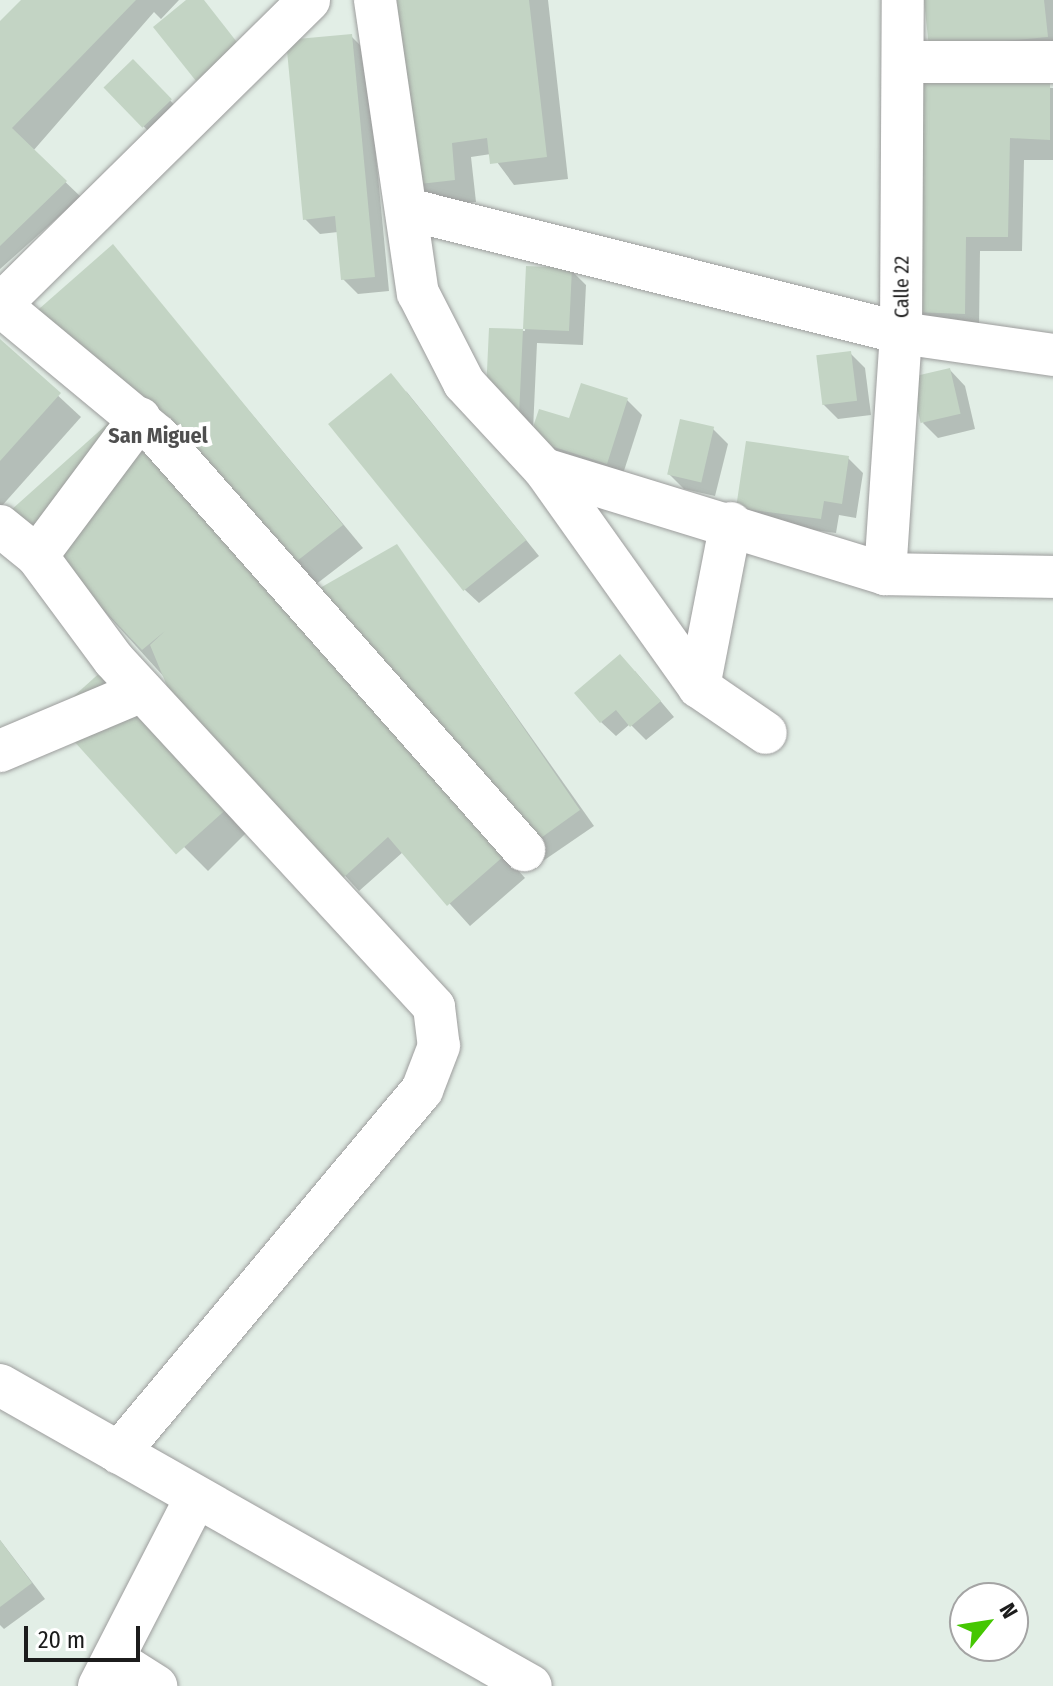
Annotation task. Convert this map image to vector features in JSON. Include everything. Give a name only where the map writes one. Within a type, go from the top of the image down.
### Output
[{"type":"street","points":[[309,0],[0,305],[140,418],[316,607],[524,850]]},
{"type":"street","points":[[375,0],[418,293],[464,383],[544,469],[699,687],[766,733]]},
{"type":"street","name":"Calle 22","points":[[885,574],[901,333],[903,0]]},
{"type":"street","points":[[903,62],[1053,62]]},
{"type":"street","points":[[407,209],[901,333],[1053,355]]},
{"type":"street","points":[[37,556],[140,418]]},
{"type":"street","points":[[544,469],[731,523],[885,574],[1053,577]]},
{"type":"street","points":[[699,687],[731,523]]},
{"type":"street","points":[[0,526],[37,556],[142,691],[434,1007],[439,1046],[422,1090],[118,1453]]},
{"type":"street","points":[[0,751],[142,691]]},
{"type":"street","points":[[0,1385],[194,1501],[531,1686]]},
{"type":"street","points":[[156,1686],[107,1673],[194,1501]]},
{"type":"building","points":[[21,0],[136,0],[12,128],[67,181],[0,246],[0,21]]},
{"type":"building","points":[[186,0],[204,0],[240,46],[196,81],[153,27]]},
{"type":"building","points":[[397,0],[529,0],[547,157],[490,164],[487,138],[452,143],[455,180],[411,185]]},
{"type":"building","points":[[924,0],[1044,0],[1048,37],[929,48]]},
{"type":"building","points":[[352,34],[375,277],[341,280],[335,216],[303,220],[286,40]]},
{"type":"building","points":[[133,59],[172,99],[142,128],[104,87]]},
{"type":"building","points":[[914,79],[1050,82],[1050,140],[1010,138],[1008,237],[966,237],[965,314],[911,312]]},
{"type":"building","points":[[113,244],[343,525],[283,572],[23,323]]},
{"type":"building","points":[[526,266],[572,268],[569,331],[523,329]]},
{"type":"building","points":[[489,328],[523,329],[519,416],[485,414]]},
{"type":"building","points":[[0,339],[61,393],[0,461]]},
{"type":"building","points":[[851,351],[857,401],[822,405],[816,355]]},
{"type":"building","points":[[950,368],[961,414],[921,423],[910,377]]},
{"type":"building","points":[[391,373],[526,540],[463,591],[328,424]]},
{"type":"building","points":[[581,383],[628,398],[607,464],[529,439],[539,409],[569,418]]},
{"type":"building","points":[[115,417],[505,855],[447,906],[388,837],[343,878],[167,686],[150,645],[165,631],[142,650],[10,511]]},
{"type":"building","points":[[680,419],[714,427],[701,482],[667,475]]},
{"type":"building","points":[[746,441],[849,456],[842,504],[824,501],[821,519],[736,508]]},
{"type":"building","points":[[397,544],[580,810],[524,850],[306,596]]},
{"type":"building","points":[[620,654],[661,701],[630,727],[616,710],[600,723],[574,693]]},
{"type":"building","points":[[114,660],[238,798],[176,854],[52,716]]},
{"type":"building","points":[[0,1540],[32,1583],[0,1607]]},
{"type":"district","name":"San Miguel","points":[[158,436]]}]
